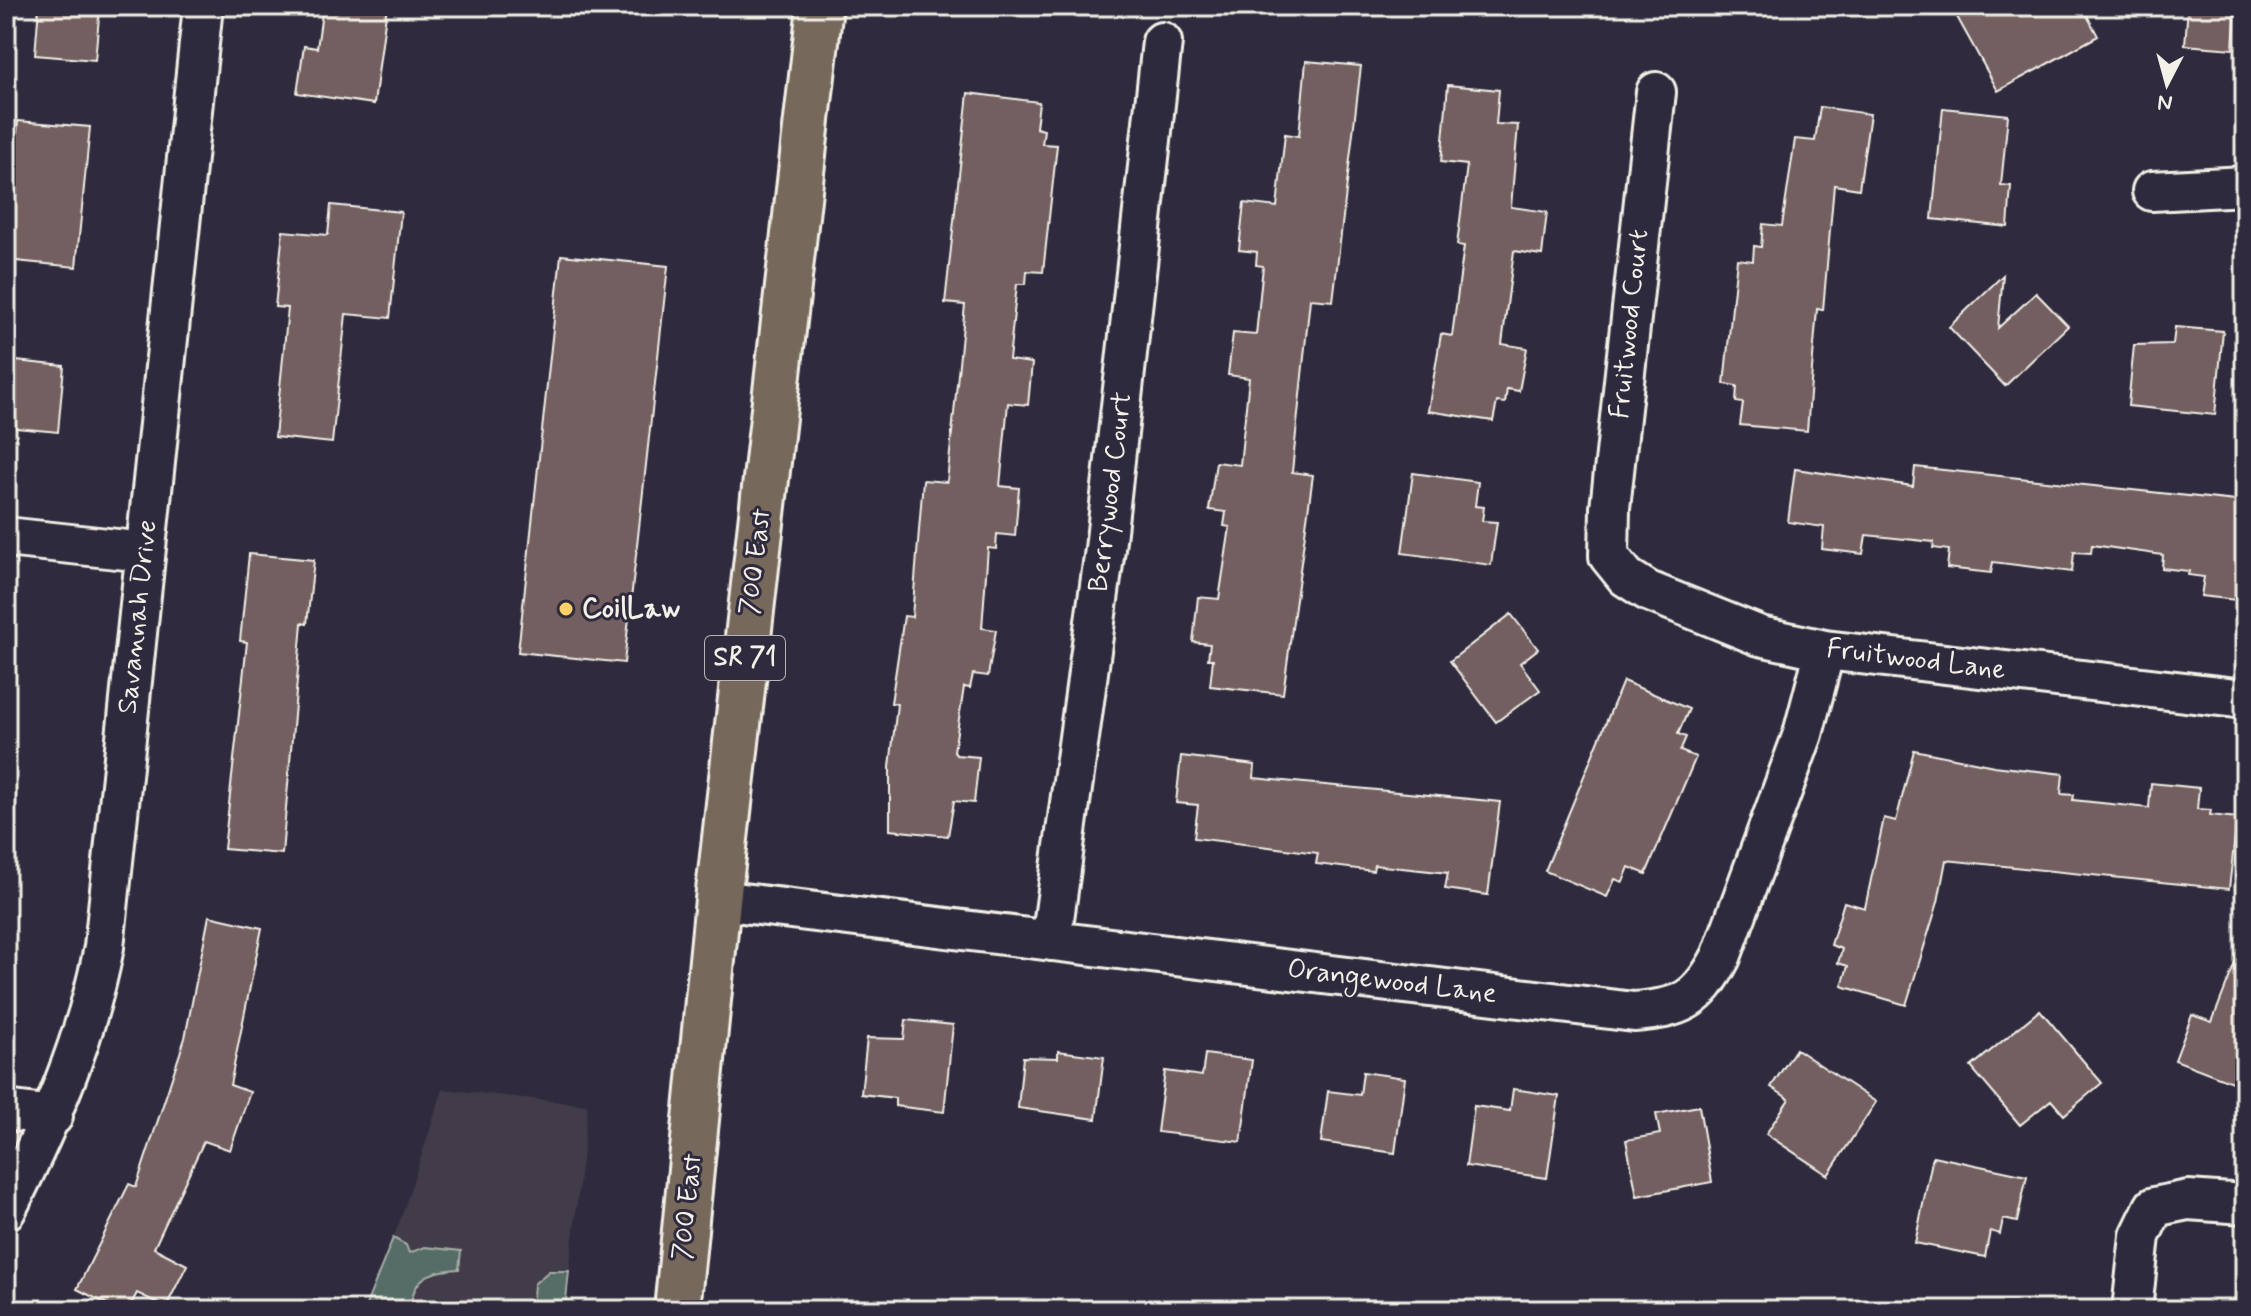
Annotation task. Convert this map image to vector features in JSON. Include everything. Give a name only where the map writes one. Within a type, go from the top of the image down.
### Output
[{"type":"main road","name":"700 East","points":[[677,1310],[718,900],[820,6]]},
{"type":"street","name":"Savannah Drive","points":[[6,1210],[53,1116],[93,1005],[104,947],[203,6]]},
{"type":"street","name":"Berrywood Court","points":[[1051,941],[1105,549],[1162,42]]},
{"type":"street","name":"Fruitwood Court","points":[[1609,556],[1610,508],[1656,92]]},
{"type":"street","points":[[2152,191],[2245,186]]},
{"type":"street","points":[[6,537],[145,552]]},
{"type":"street","name":"Fruitwood Lane","points":[[1609,556],[1626,577],[1648,591],[1760,636],[1825,650],[2245,699]]},
{"type":"street","name":"Orangewood Lane","points":[[718,900],[1634,1012],[1662,1010],[1689,1001],[1708,981],[1721,957],[1803,734],[1825,650]]},
{"type":"street","points":[[6,1110],[53,1116]]},
{"type":"street","points":[[2132,1310],[2140,1236],[2154,1207],[2188,1200],[2245,1204]]},
{"type":"shaded area","points":[[443,1089],[588,1105],[565,1310],[364,1310],[401,1218]]},
{"type":"green space","points":[[393,1238],[406,1245],[409,1253],[425,1247],[461,1251],[459,1269],[424,1278],[415,1290],[410,1310],[364,1310]]},
{"type":"green space","points":[[549,1271],[569,1271],[565,1310],[532,1310],[534,1284]]},
{"type":"building","points":[[39,6],[100,6],[95,60],[35,55]]},
{"type":"building","points":[[323,6],[387,6],[374,104],[297,93],[304,46],[317,48]]},
{"type":"building","points":[[1951,6],[2082,6],[2098,36],[1998,91]]},
{"type":"building","points":[[2188,6],[2236,6],[2233,49],[2185,45]]},
{"type":"building","points":[[1306,61],[1361,66],[1333,301],[1310,299],[1292,472],[1313,475],[1283,694],[1210,686],[1213,659],[1208,659],[1210,644],[1193,642],[1198,597],[1219,599],[1230,527],[1224,526],[1226,512],[1209,510],[1216,462],[1240,465],[1249,378],[1228,375],[1233,333],[1256,335],[1263,266],[1256,265],[1257,252],[1239,250],[1244,203],[1277,207],[1285,134],[1299,136]]},
{"type":"building","points":[[1448,85],[1499,90],[1496,124],[1518,125],[1511,207],[1547,212],[1542,255],[1514,251],[1502,344],[1527,348],[1519,391],[1507,389],[1505,403],[1497,402],[1493,421],[1428,411],[1441,334],[1452,336],[1464,246],[1457,245],[1467,165],[1441,162]]},
{"type":"building","points":[[968,93],[1039,102],[1036,128],[1044,130],[1042,144],[1057,145],[1043,272],[1027,271],[1026,284],[1017,284],[1009,360],[1032,363],[1028,405],[1008,403],[1000,486],[1019,488],[1015,536],[997,534],[996,549],[988,548],[982,628],[996,630],[988,676],[973,674],[970,688],[964,687],[954,751],[956,755],[979,757],[974,803],[954,801],[948,836],[890,830],[890,767],[897,704],[891,703],[904,616],[912,617],[923,480],[947,482],[965,305],[945,303]]},
{"type":"building","points":[[1820,107],[1870,114],[1859,189],[1834,185],[1823,310],[1817,309],[1807,431],[1740,425],[1743,403],[1736,402],[1737,386],[1724,384],[1737,259],[1753,261],[1754,246],[1761,247],[1763,224],[1782,226],[1795,139],[1815,141]]},
{"type":"building","points":[[1943,108],[2008,115],[2001,185],[2011,186],[2008,227],[1932,219]]},
{"type":"building","points":[[18,121],[90,127],[76,267],[6,260]]},
{"type":"building","points":[[331,205],[401,212],[390,318],[346,314],[332,443],[275,437],[288,308],[275,307],[283,231],[328,235]]},
{"type":"building","points":[[561,255],[668,266],[624,663],[518,652]]},
{"type":"building","points":[[2003,275],[1998,328],[2036,293],[2068,326],[2005,386],[1949,327]]},
{"type":"building","points":[[2175,327],[2223,331],[2215,415],[2128,406],[2134,345],[2173,344]]},
{"type":"building","points":[[6,360],[64,366],[58,432],[6,427]]},
{"type":"building","points":[[1915,467],[2245,502],[2245,601],[2201,596],[2204,577],[2188,575],[2189,571],[2162,568],[2163,555],[2092,545],[2091,553],[2074,552],[2072,572],[1993,562],[1991,573],[1947,568],[1949,550],[1933,548],[1934,542],[1866,535],[1863,554],[1822,549],[1824,527],[1788,522],[1795,469],[1913,486]]},
{"type":"building","points":[[1413,473],[1478,482],[1475,506],[1484,507],[1482,521],[1497,522],[1491,565],[1402,553]]},
{"type":"building","points":[[249,554],[314,560],[307,624],[302,623],[282,854],[224,849],[247,642],[240,641]]},
{"type":"building","points":[[1511,614],[1538,649],[1520,663],[1540,690],[1496,722],[1450,661]]},
{"type":"building","points":[[1623,681],[1689,709],[1678,734],[1686,737],[1680,751],[1696,757],[1646,874],[1629,867],[1623,882],[1615,879],[1607,897],[1545,871]]},
{"type":"building","points":[[1914,750],[1994,766],[2063,774],[2061,794],[2074,795],[2073,800],[2149,808],[2151,783],[2199,788],[2197,809],[2211,810],[2210,815],[2237,818],[2229,889],[1946,860],[1938,902],[1906,1005],[1842,986],[1848,966],[1838,963],[1842,949],[1831,945],[1844,902],[1865,908],[1884,818],[1896,821]]},
{"type":"building","points":[[1181,756],[1255,765],[1254,778],[1500,802],[1488,895],[1445,889],[1448,873],[1374,865],[1373,871],[1316,864],[1318,853],[1194,838],[1198,805],[1176,803]]},
{"type":"building","points":[[209,916],[262,928],[230,1085],[250,1092],[230,1150],[204,1141],[154,1248],[187,1265],[166,1307],[137,1293],[128,1310],[119,1310],[77,1289],[129,1184],[136,1187],[185,1038]]},
{"type":"building","points":[[2242,945],[2245,1065],[2237,1084],[2175,1060],[2192,1015],[2212,1022]]},
{"type":"building","points":[[2040,1010],[2102,1083],[2064,1115],[2051,1100],[2020,1125],[1971,1067]]},
{"type":"building","points":[[906,1020],[953,1025],[944,1112],[895,1106],[895,1098],[861,1094],[867,1038],[904,1039]]},
{"type":"building","points":[[1796,1049],[1876,1102],[1828,1175],[1766,1134],[1789,1099],[1771,1087]]},
{"type":"building","points":[[1058,1051],[1104,1057],[1096,1119],[1018,1108],[1023,1057],[1058,1058]]},
{"type":"building","points":[[1205,1054],[1252,1060],[1241,1142],[1157,1132],[1165,1071],[1202,1076]]},
{"type":"building","points":[[1363,1072],[1405,1078],[1395,1153],[1321,1142],[1328,1091],[1360,1095]]},
{"type":"building","points":[[1513,1089],[1559,1096],[1547,1178],[1466,1166],[1474,1106],[1510,1111]]},
{"type":"building","points":[[1699,1106],[1712,1182],[1637,1196],[1626,1140],[1660,1134],[1656,1114]]},
{"type":"building","points":[[1933,1156],[2027,1176],[2017,1222],[2003,1219],[2000,1234],[1990,1231],[1985,1257],[1915,1243]]},
{"type":"place","name":"CoilLaw","points":[[566,609]]}]
